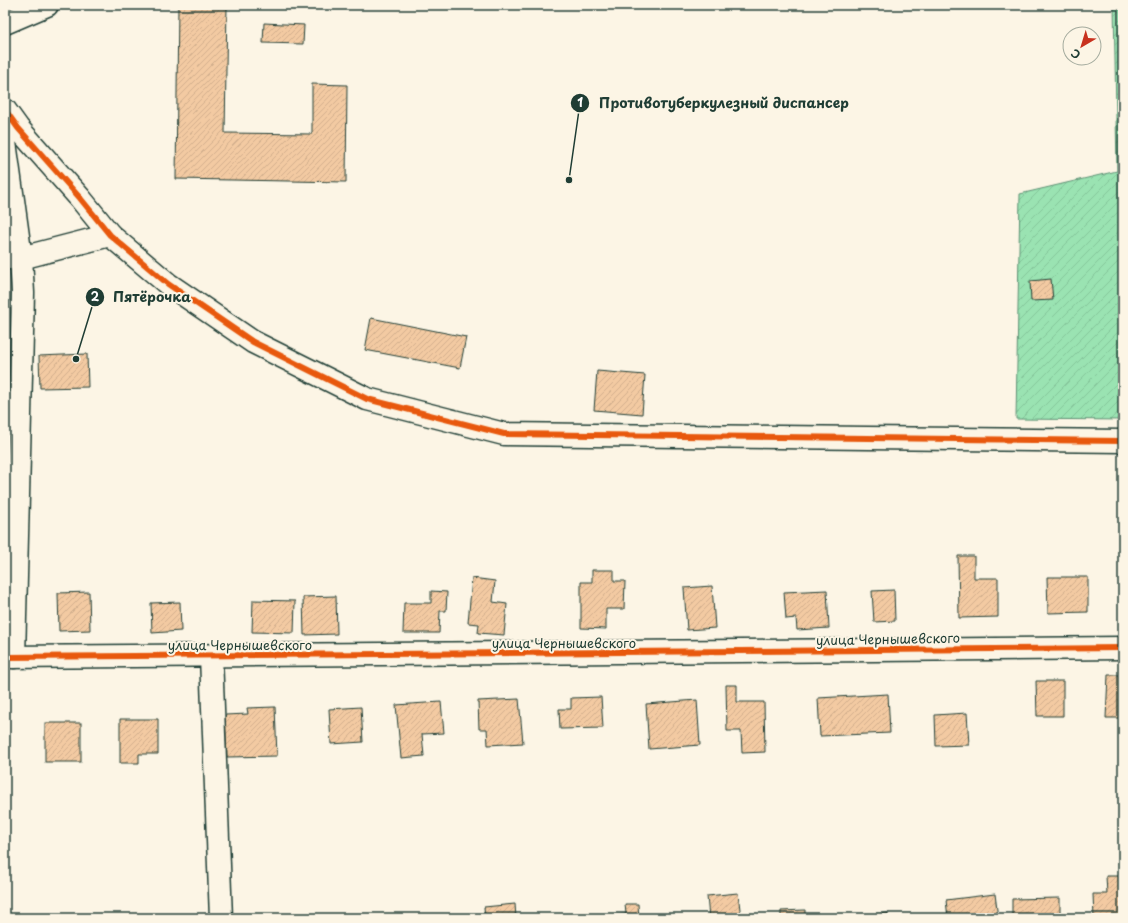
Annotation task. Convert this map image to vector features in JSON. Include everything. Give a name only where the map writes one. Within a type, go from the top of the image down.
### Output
[{"type":"street","points":[[5,23],[47,5]]},
{"type":"street","points":[[5,110],[9,137],[13,258],[22,300],[10,657]]},
{"type":"street","points":[[9,137],[80,198],[110,235],[168,284],[260,346],[367,399],[504,434],[1123,440]]},
{"type":"street","points":[[13,258],[110,235]]},
{"type":"street","name":"улица Чернышевского","points":[[10,657],[1123,648]]},
{"type":"street","points":[[211,656],[221,918]]},
{"type":"green space","points":[[1114,5],[1123,5],[1123,420],[1016,419],[1020,194],[1117,171]]},
{"type":"building","points":[[178,5],[227,5],[225,133],[312,134],[312,84],[347,85],[346,182],[176,179]]},
{"type":"building","points":[[264,23],[304,25],[303,44],[263,43]]},
{"type":"building","points":[[1051,279],[1053,300],[1031,301],[1030,281]]},
{"type":"building","points":[[371,318],[466,337],[460,368],[365,350]]},
{"type":"building","points":[[87,354],[88,387],[40,388],[39,356]]},
{"type":"building","points":[[597,371],[645,375],[642,414],[594,410]]},
{"type":"building","points":[[958,556],[974,556],[974,578],[998,578],[998,617],[959,618]]},
{"type":"building","points":[[592,570],[614,570],[614,581],[625,581],[624,609],[606,609],[606,629],[581,628],[581,582],[592,582]]},
{"type":"building","points":[[1047,577],[1088,577],[1088,612],[1048,613]]},
{"type":"building","points":[[472,578],[495,581],[493,602],[507,604],[504,635],[478,633],[479,624],[468,623]]},
{"type":"building","points":[[712,586],[715,628],[687,630],[684,588]]},
{"type":"building","points":[[827,590],[829,628],[797,630],[796,618],[786,619],[784,592]]},
{"type":"building","points":[[894,590],[895,621],[874,622],[872,591]]},
{"type":"building","points":[[431,591],[447,592],[446,611],[440,611],[439,633],[403,633],[404,603],[431,603]]},
{"type":"building","points":[[89,592],[90,630],[59,631],[58,593]]},
{"type":"building","points":[[336,596],[337,634],[304,635],[303,597]]},
{"type":"building","points":[[253,600],[295,601],[294,633],[252,632]]},
{"type":"building","points":[[180,602],[181,631],[152,633],[151,603]]},
{"type":"building","points":[[1108,675],[1123,675],[1123,718],[1106,718]]},
{"type":"building","points":[[1036,681],[1063,681],[1063,716],[1037,716]]},
{"type":"building","points":[[726,685],[737,685],[737,702],[764,702],[765,752],[742,753],[741,731],[727,731]]},
{"type":"building","points":[[888,694],[890,733],[820,736],[818,698]]},
{"type":"building","points":[[601,697],[603,728],[560,729],[559,709],[571,709],[571,698]]},
{"type":"building","points":[[519,699],[523,743],[488,745],[487,729],[479,729],[478,701]]},
{"type":"building","points":[[697,700],[700,745],[649,749],[646,704]]},
{"type":"building","points":[[441,702],[444,733],[422,734],[424,756],[401,758],[396,705]]},
{"type":"building","points":[[275,707],[277,756],[227,757],[225,715],[248,714],[247,708]]},
{"type":"building","points":[[361,707],[363,742],[331,744],[329,709]]},
{"type":"building","points":[[967,713],[969,745],[936,746],[935,715]]},
{"type":"building","points":[[120,719],[158,719],[158,754],[139,754],[139,763],[120,763]]},
{"type":"building","points":[[45,723],[81,723],[81,762],[45,762]]},
{"type":"building","points":[[1106,876],[1123,876],[1123,918],[1094,918],[1093,894],[1107,894]]},
{"type":"building","points":[[738,893],[741,918],[709,918],[707,896]]},
{"type":"building","points":[[995,894],[998,918],[948,918],[946,900]]},
{"type":"building","points":[[1060,898],[1060,918],[1012,918],[1012,899]]},
{"type":"building","points":[[515,904],[516,918],[485,918],[484,907]]},
{"type":"building","points":[[625,904],[638,904],[639,918],[579,918],[626,914]]},
{"type":"building","points":[[805,910],[805,918],[781,918],[781,911]]},
{"type":"building","points":[[888,913],[888,918],[857,918],[857,916]]},
{"type":"building","points":[[248,914],[248,918],[230,918],[230,916]]},
{"type":"building","points":[[410,916],[448,916],[448,918],[410,918]]},
{"type":"cycle path","points":[[5,110],[18,128],[80,198],[110,235],[168,284],[253,342],[367,399],[504,434],[1123,441]]},
{"type":"cycle path","points":[[5,657],[1123,648]]},
{"type":"place","name":"Противотуберкулезный диспансер","points":[[569,180]]},
{"type":"place","name":"Пятёрочка","points":[[76,359]]}]
